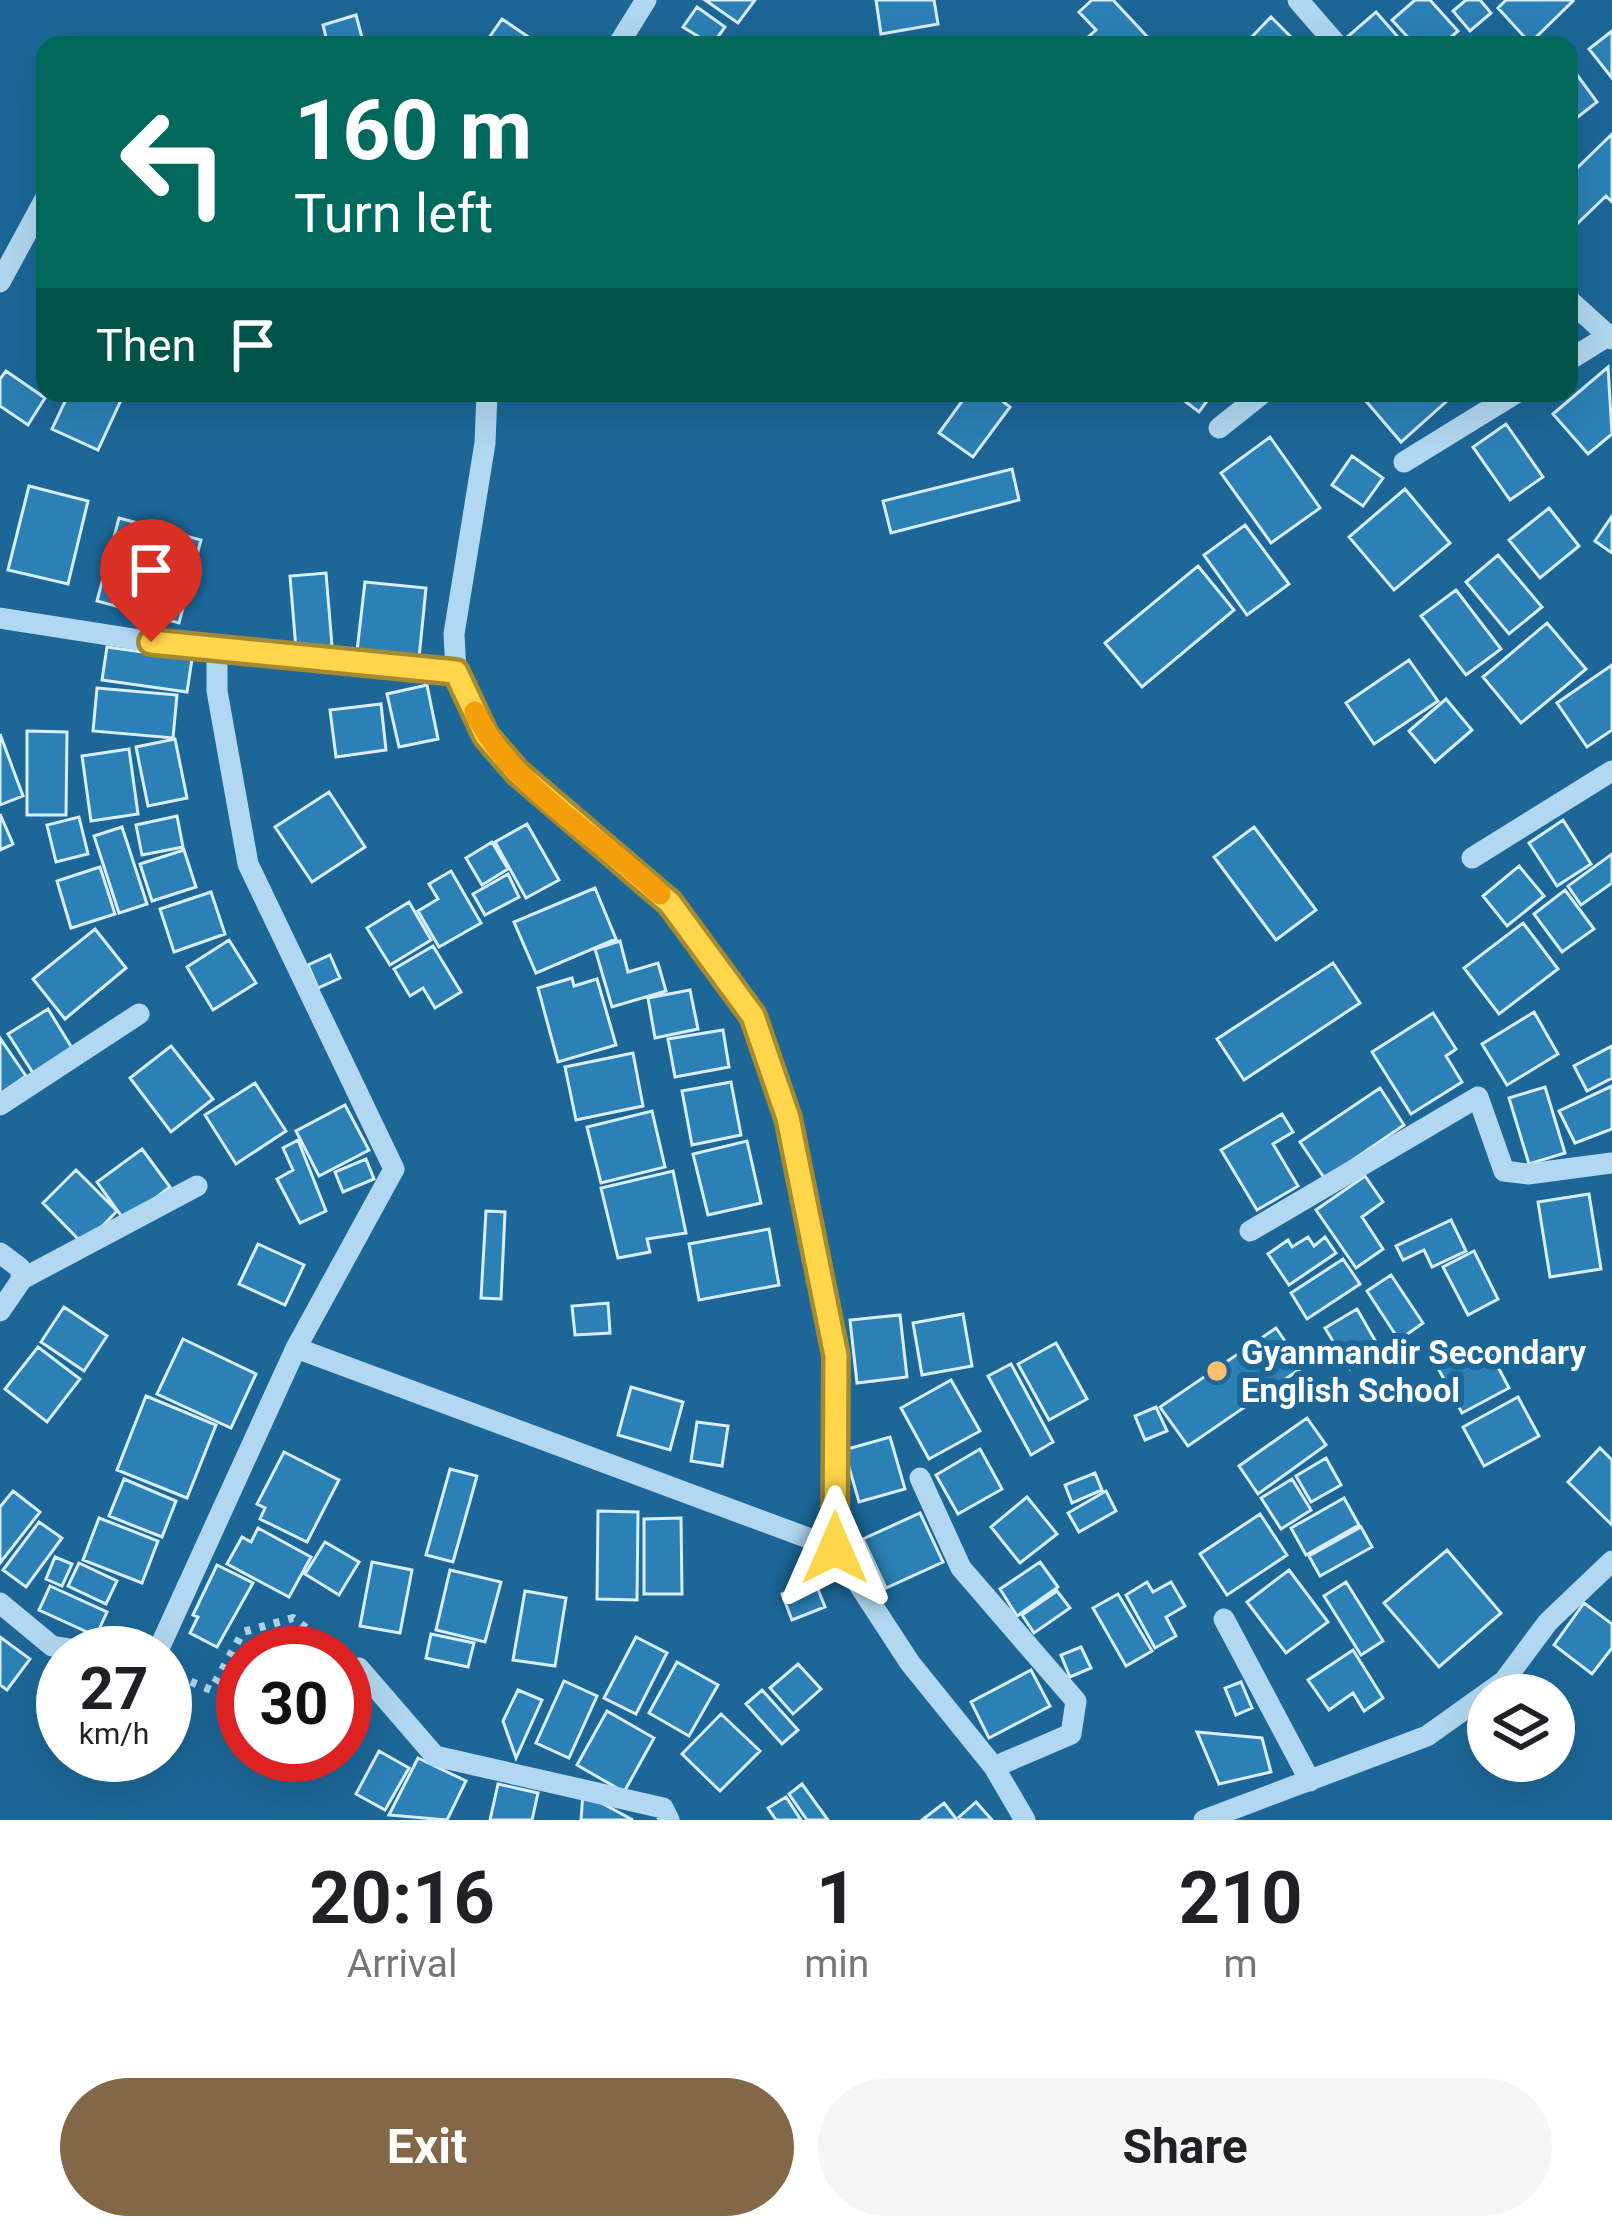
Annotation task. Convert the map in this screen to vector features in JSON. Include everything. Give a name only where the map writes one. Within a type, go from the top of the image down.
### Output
[{"type":"street","points":[[624,36],[646,0]]},
{"type":"street","points":[[1298,0],[1329,36]]},
{"type":"street","points":[[0,282],[36,216]]},
{"type":"street","points":[[1578,308],[1610,338],[1578,355]]},
{"type":"street","points":[[486,402],[454,634],[456,672],[486,736],[517,772],[670,903],[753,1016],[788,1118],[836,1356],[835,1548],[910,1663],[994,1767],[1025,1820]]},
{"type":"street","points":[[1219,428],[1252,402]]},
{"type":"street","points":[[1404,462],[1501,402]]},
{"type":"street","points":[[0,618],[218,652],[456,672]]},
{"type":"street","points":[[169,1626],[296,1348],[394,1169],[248,864],[217,691],[218,652]]},
{"type":"street","points":[[1472,858],[1612,770]]},
{"type":"street","points":[[0,1105],[139,1015]]},
{"type":"street","points":[[1250,1231],[1478,1097],[1504,1171],[1612,1163]]},
{"type":"street","points":[[0,1311],[22,1279],[197,1186]]},
{"type":"street","points":[[0,1253],[20,1268],[22,1279]]},
{"type":"street","points":[[296,1348],[835,1548]]},
{"type":"street","points":[[920,1478],[961,1568],[1076,1701],[1071,1734],[994,1767]]},
{"type":"street","points":[[1204,1820],[1230,1815],[1426,1736],[1504,1682],[1548,1622],[1612,1561]]},
{"type":"street","points":[[0,1603],[36,1633]]},
{"type":"street","points":[[1224,1619],[1310,1781]]},
{"type":"street","points":[[372,1683],[434,1756],[663,1808],[669,1820]]},
{"type":"path","points":[[262,1626],[293,1618],[304,1626]]},
{"type":"path","points":[[192,1682],[211,1690],[216,1681]]},
{"type":"building","points":[[705,0],[755,0],[738,23]]},
{"type":"building","points":[[876,0],[934,0],[938,24],[881,34]]},
{"type":"building","points":[[1092,0],[1113,0],[1147,36],[1089,36],[1096,30],[1079,12]]},
{"type":"building","points":[[1415,0],[1430,0],[1458,31],[1452,36],[1407,36],[1392,20]]},
{"type":"building","points":[[1466,0],[1480,0],[1491,13],[1470,31],[1453,11]]},
{"type":"building","points":[[1506,0],[1573,1],[1537,36],[1524,36],[1498,8]]},
{"type":"building","points":[[697,7],[725,27],[718,36],[698,36],[683,27]]},
{"type":"building","points":[[1376,12],[1397,36],[1348,36]]},
{"type":"building","points":[[356,15],[362,36],[326,36],[323,25]]},
{"type":"building","points":[[1271,17],[1290,36],[1253,36]]},
{"type":"building","points":[[502,19],[527,36],[490,36]]},
{"type":"building","points":[[1612,31],[1612,78],[1589,49]]},
{"type":"building","points":[[1578,76],[1597,102],[1578,117]]},
{"type":"building","points":[[1612,134],[1612,202],[1606,196],[1578,223],[1578,167]]},
{"type":"building","points":[[1608,367],[1612,434],[1588,454],[1553,414],[1567,402],[1578,402],[1578,393]]},
{"type":"building","points":[[6,371],[36,392],[36,402],[42,402],[28,425],[0,406],[0,379]]},
{"type":"building","points":[[65,402],[120,402],[98,450],[52,429]]},
{"type":"building","points":[[961,402],[1004,402],[1010,407],[973,457],[939,433]]},
{"type":"building","points":[[1186,402],[1206,402],[1199,412]]},
{"type":"building","points":[[1367,402],[1446,402],[1401,442]]},
{"type":"building","points":[[1506,424],[1543,477],[1510,500],[1473,447]]},
{"type":"building","points":[[1270,437],[1320,508],[1271,543],[1221,473]]},
{"type":"building","points":[[1352,456],[1383,478],[1363,506],[1332,485]]},
{"type":"building","points":[[1012,469],[1019,500],[891,533],[883,501]]},
{"type":"building","points":[[29,486],[88,501],[68,584],[8,570]]},
{"type":"building","points":[[1405,489],[1450,543],[1394,590],[1349,537]]},
{"type":"building","points":[[1549,508],[1579,546],[1540,578],[1509,540]]},
{"type":"building","points":[[1612,516],[1612,553],[1595,541]]},
{"type":"building","points":[[119,518],[201,540],[179,623],[97,601]]},
{"type":"building","points":[[1245,525],[1289,584],[1247,615],[1204,555]]},
{"type":"building","points":[[1498,555],[1542,607],[1509,634],[1466,582]]},
{"type":"building","points":[[1198,566],[1234,610],[1142,687],[1105,643]]},
{"type":"building","points":[[326,573],[332,646],[296,649],[290,576]]},
{"type":"building","points":[[365,582],[426,588],[419,658],[357,651]]},
{"type":"building","points":[[1456,590],[1501,649],[1466,675],[1421,616]]},
{"type":"building","points":[[1547,623],[1586,669],[1521,723],[1483,677]]},
{"type":"building","points":[[107,647],[192,659],[187,692],[102,680]]},
{"type":"building","points":[[1409,660],[1438,701],[1374,744],[1346,703]]},
{"type":"building","points":[[1612,665],[1612,730],[1587,747],[1557,703]]},
{"type":"building","points":[[427,685],[438,739],[399,747],[387,694]]},
{"type":"building","points":[[97,688],[177,695],[173,738],[93,731]]},
{"type":"building","points":[[1446,699],[1472,730],[1435,762],[1409,731]]},
{"type":"building","points":[[381,704],[386,750],[336,757],[330,710]]},
{"type":"building","points":[[27,731],[67,732],[66,815],[27,815]]},
{"type":"building","points":[[0,734],[23,796],[0,805]]},
{"type":"building","points":[[175,739],[187,798],[148,806],[136,747]]},
{"type":"building","points":[[129,749],[138,814],[91,821],[82,756]]},
{"type":"building","points":[[329,792],[365,847],[312,882],[275,827]]},
{"type":"building","points":[[0,814],[13,844],[0,850]]},
{"type":"building","points":[[177,816],[183,847],[142,855],[136,825]]},
{"type":"building","points":[[79,817],[88,854],[56,862],[47,825]]},
{"type":"building","points":[[1563,820],[1591,864],[1557,886],[1529,843]]},
{"type":"building","points":[[527,824],[559,880],[526,898],[495,842]]},
{"type":"building","points":[[122,827],[147,904],[119,913],[94,836]]},
{"type":"building","points":[[1254,827],[1316,910],[1276,940],[1214,857]]},
{"type":"building","points":[[492,842],[508,869],[482,885],[466,858]]},
{"type":"building","points":[[184,850],[196,887],[152,901],[140,864]]},
{"type":"building","points":[[1612,854],[1612,883],[1581,905],[1568,886]]},
{"type":"building","points":[[1519,866],[1544,896],[1507,926],[1483,896]]},
{"type":"building","points":[[100,867],[115,914],[71,928],[57,881]]},
{"type":"building","points":[[451,871],[481,923],[439,947],[418,911],[438,899],[429,884]]},
{"type":"building","points":[[508,874],[519,897],[485,915],[473,894]]},
{"type":"building","points":[[595,888],[616,939],[536,973],[514,922]]},
{"type":"building","points":[[1565,890],[1594,929],[1562,952],[1534,914]]},
{"type":"building","points":[[211,892],[225,934],[174,952],[160,909]]},
{"type":"building","points":[[409,902],[431,940],[390,965],[367,928]]},
{"type":"building","points":[[1523,923],[1558,969],[1499,1014],[1464,968]]},
{"type":"building","points":[[95,929],[126,968],[65,1019],[33,979]]},
{"type":"building","points":[[229,940],[256,983],[213,1010],[187,967]]},
{"type":"building","points":[[620,941],[628,972],[658,963],[666,991],[612,1007],[595,949]]},
{"type":"building","points":[[433,946],[461,992],[435,1008],[423,988],[410,996],[394,969]]},
{"type":"building","points":[[330,955],[340,978],[318,988],[308,965]]},
{"type":"building","points":[[1333,963],[1360,1003],[1244,1080],[1217,1039]]},
{"type":"building","points":[[572,978],[574,986],[597,979],[616,1045],[558,1062],[538,988]]},
{"type":"building","points":[[690,990],[698,1029],[655,1038],[648,998]]},
{"type":"building","points":[[48,1009],[72,1048],[33,1073],[8,1034]]},
{"type":"building","points":[[1534,1012],[1558,1054],[1507,1085],[1482,1044]]},
{"type":"building","points":[[1433,1013],[1456,1049],[1446,1056],[1462,1082],[1411,1114],[1372,1052]]},
{"type":"building","points":[[723,1030],[729,1067],[675,1077],[668,1039]]},
{"type":"building","points":[[0,1038],[26,1076],[0,1094]]},
{"type":"building","points":[[171,1046],[213,1099],[171,1132],[130,1078]]},
{"type":"building","points":[[1612,1046],[1612,1078],[1587,1091],[1574,1066]]},
{"type":"building","points":[[633,1053],[643,1106],[576,1120],[565,1067]]},
{"type":"building","points":[[731,1082],[741,1135],[692,1145],[682,1091]]},
{"type":"building","points":[[255,1083],[286,1131],[236,1164],[205,1115]]},
{"type":"building","points":[[1612,1086],[1612,1129],[1575,1143],[1559,1111]]},
{"type":"building","points":[[1545,1087],[1565,1153],[1529,1164],[1509,1098]]},
{"type":"building","points":[[1380,1088],[1404,1125],[1325,1179],[1300,1142]]},
{"type":"building","points":[[345,1105],[369,1150],[319,1176],[296,1131]]},
{"type":"building","points":[[652,1111],[665,1167],[601,1183],[587,1127]]},
{"type":"building","points":[[1282,1114],[1293,1132],[1273,1144],[1298,1186],[1257,1210],[1221,1150]]},
{"type":"building","points":[[298,1140],[326,1211],[300,1223],[277,1179],[293,1170],[283,1148]]},
{"type":"building","points":[[747,1141],[761,1203],[708,1215],[693,1154]]},
{"type":"building","points":[[142,1149],[170,1187],[125,1221],[97,1182]]},
{"type":"building","points":[[366,1159],[374,1179],[343,1192],[335,1172]]},
{"type":"building","points":[[76,1170],[117,1211],[84,1245],[43,1203]]},
{"type":"building","points":[[673,1171],[686,1233],[647,1239],[650,1252],[618,1258],[601,1188]]},
{"type":"building","points":[[1365,1176],[1383,1202],[1362,1217],[1383,1249],[1356,1268],[1316,1210]]},
{"type":"building","points":[[1589,1194],[1601,1269],[1550,1277],[1538,1202]]},
{"type":"building","points":[[486,1211],[505,1212],[501,1299],[481,1298]]},
{"type":"building","points":[[1451,1220],[1466,1251],[1432,1267],[1424,1250],[1403,1260],[1396,1246]]},
{"type":"building","points":[[769,1229],[779,1285],[699,1300],[689,1244]]},
{"type":"building","points":[[1308,1237],[1314,1246],[1325,1237],[1336,1253],[1289,1285],[1268,1254],[1288,1240],[1292,1247]]},
{"type":"building","points":[[258,1244],[304,1265],[285,1305],[239,1284]]},
{"type":"building","points":[[1474,1251],[1498,1299],[1468,1315],[1443,1267]]},
{"type":"building","points":[[1343,1259],[1360,1284],[1307,1319],[1291,1293]]},
{"type":"building","points":[[1391,1275],[1423,1323],[1399,1340],[1367,1291]]},
{"type":"building","points":[[608,1303],[610,1333],[575,1335],[572,1306]]},
{"type":"building","points":[[64,1307],[107,1336],[84,1371],[41,1342]]},
{"type":"building","points":[[1357,1309],[1380,1349],[1350,1369],[1325,1328]]},
{"type":"building","points":[[963,1314],[972,1366],[922,1375],[913,1323]]},
{"type":"building","points":[[900,1315],[907,1377],[857,1383],[850,1320]]},
{"type":"building","points":[[1276,1328],[1303,1367],[1188,1446],[1160,1407]]},
{"type":"building","points":[[183,1339],[256,1374],[231,1428],[157,1394]]},
{"type":"building","points":[[1456,1342],[1465,1360],[1488,1348],[1509,1388],[1462,1413],[1431,1355]]},
{"type":"building","points":[[1056,1343],[1087,1399],[1049,1420],[1018,1364]]},
{"type":"building","points":[[38,1347],[80,1379],[47,1422],[5,1389]]},
{"type":"building","points":[[1011,1364],[1053,1442],[1031,1455],[988,1376]]},
{"type":"building","points":[[951,1380],[980,1431],[929,1459],[901,1408]]},
{"type":"building","points":[[631,1387],[683,1402],[670,1450],[618,1435]]},
{"type":"building","points":[[146,1396],[216,1425],[187,1498],[117,1470]]},
{"type":"building","points":[[1518,1397],[1539,1436],[1484,1466],[1463,1427]]},
{"type":"building","points":[[1156,1407],[1167,1431],[1145,1440],[1135,1416]]},
{"type":"building","points":[[1307,1418],[1326,1445],[1258,1494],[1239,1466]]},
{"type":"building","points":[[697,1422],[728,1426],[722,1466],[691,1461]]},
{"type":"building","points":[[890,1437],[905,1489],[859,1502],[844,1450]]},
{"type":"building","points":[[1600,1448],[1612,1460],[1612,1525],[1568,1482]]},
{"type":"building","points":[[980,1449],[1002,1489],[958,1514],[936,1475]]},
{"type":"building","points":[[284,1452],[339,1480],[307,1542],[260,1519],[265,1508],[257,1504]]},
{"type":"building","points":[[1326,1458],[1341,1485],[1311,1502],[1296,1476]]},
{"type":"building","points":[[450,1469],[477,1476],[453,1562],[426,1555]]},
{"type":"building","points":[[1095,1473],[1102,1490],[1072,1503],[1065,1485]]},
{"type":"building","points":[[124,1479],[176,1501],[162,1537],[109,1516]]},
{"type":"building","points":[[1292,1479],[1311,1510],[1281,1529],[1261,1498]]},
{"type":"building","points":[[13,1491],[40,1512],[0,1563],[0,1507]]},
{"type":"building","points":[[1106,1491],[1116,1511],[1079,1532],[1068,1513]]},
{"type":"building","points":[[1027,1497],[1057,1534],[1020,1563],[991,1527]]},
{"type":"building","points":[[1344,1498],[1359,1525],[1306,1555],[1291,1528]]},
{"type":"building","points":[[598,1511],[638,1512],[637,1600],[597,1599]]},
{"type":"building","points":[[920,1513],[943,1562],[886,1588],[863,1539]]},
{"type":"building","points":[[1260,1514],[1287,1555],[1227,1595],[1200,1554]]},
{"type":"building","points":[[99,1518],[158,1541],[142,1583],[83,1560]]},
{"type":"building","points":[[681,1518],[682,1594],[644,1594],[644,1519]]},
{"type":"building","points":[[39,1522],[62,1538],[26,1587],[3,1570]]},
{"type":"building","points":[[1361,1527],[1372,1547],[1320,1576],[1309,1556]]},
{"type":"building","points":[[258,1528],[311,1557],[289,1597],[227,1564],[242,1537],[251,1542]]},
{"type":"building","points":[[325,1542],[359,1562],[339,1595],[305,1574]]},
{"type":"building","points":[[1447,1550],[1501,1613],[1439,1667],[1384,1603]]},
{"type":"building","points":[[55,1557],[72,1564],[62,1586],[46,1579]]},
{"type":"building","points":[[372,1562],[412,1570],[400,1633],[360,1626]]},
{"type":"building","points":[[1040,1562],[1058,1587],[1017,1616],[1000,1589]]},
{"type":"building","points":[[79,1563],[117,1581],[106,1604],[68,1586]]},
{"type":"building","points":[[217,1565],[253,1583],[229,1626],[216,1626],[216,1646],[192,1634],[198,1617],[193,1615]]},
{"type":"building","points":[[450,1570],[501,1582],[485,1642],[436,1630]]},
{"type":"building","points":[[1289,1570],[1328,1622],[1286,1653],[1247,1602]]},
{"type":"building","points":[[815,1582],[825,1607],[792,1620],[782,1594]]},
{"type":"building","points":[[1147,1582],[1153,1592],[1171,1582],[1185,1606],[1166,1617],[1176,1636],[1155,1648],[1126,1595]]},
{"type":"building","points":[[1346,1582],[1383,1641],[1361,1655],[1324,1596]]},
{"type":"building","points":[[50,1586],[107,1612],[101,1626],[74,1626],[39,1610]]},
{"type":"building","points":[[525,1591],[566,1598],[555,1666],[513,1660]]},
{"type":"building","points":[[1057,1591],[1070,1608],[1034,1633],[1022,1615]]},
{"type":"building","points":[[1118,1594],[1152,1651],[1126,1666],[1093,1608]]},
{"type":"building","points":[[1584,1603],[1612,1624],[1612,1648],[1592,1674],[1554,1645]]},
{"type":"building","points":[[431,1634],[474,1643],[468,1667],[426,1658]]},
{"type":"building","points":[[0,1637],[30,1659],[7,1690],[0,1685]]},
{"type":"building","points":[[636,1637],[667,1653],[636,1714],[604,1698]]},
{"type":"building","points":[[1081,1647],[1091,1668],[1070,1677],[1061,1655]]},
{"type":"building","points":[[1353,1650],[1383,1698],[1364,1711],[1353,1693],[1329,1710],[1308,1680]]},
{"type":"building","points":[[677,1662],[718,1685],[689,1736],[649,1713]]},
{"type":"building","points":[[798,1664],[821,1689],[793,1714],[770,1688]]},
{"type":"building","points":[[1031,1670],[1050,1706],[989,1738],[971,1702]]},
{"type":"building","points":[[564,1681],[597,1696],[569,1758],[536,1743]]},
{"type":"building","points":[[1241,1682],[1252,1708],[1236,1715],[1225,1688]]},
{"type":"building","points":[[518,1690],[542,1700],[516,1758],[503,1721]]},
{"type":"building","points":[[762,1690],[798,1730],[782,1744],[746,1704]]},
{"type":"building","points":[[607,1711],[654,1738],[624,1792],[577,1765]]},
{"type":"building","points":[[721,1714],[760,1751],[720,1791],[682,1754]]},
{"type":"building","points":[[1197,1732],[1262,1738],[1271,1772],[1219,1784]]},
{"type":"building","points":[[379,1751],[409,1768],[385,1810],[356,1794],[362,1782],[372,1782],[372,1764]]},
{"type":"building","points":[[418,1758],[466,1781],[447,1820],[389,1815]]},
{"type":"building","points":[[498,1784],[538,1793],[532,1820],[490,1820]]},
{"type":"building","points":[[802,1784],[828,1820],[807,1820],[789,1794]]},
{"type":"building","points":[[583,1793],[633,1820],[581,1820]]},
{"type":"building","points":[[786,1797],[801,1820],[776,1820],[768,1808]]},
{"type":"building","points":[[976,1802],[992,1820],[959,1817]]},
{"type":"building","points":[[944,1803],[957,1820],[922,1820]]},
{"type":"slow traffic","points":[[475,712],[486,736],[517,772],[660,894]]},
{"type":"place","name":"Gyanmandir Secondary English School","points":[[1217,1371]]},
{"type":"route","points":[[151,642],[456,672],[486,736],[517,772],[630,866],[702,940],[753,1016],[788,1118],[836,1356],[835,1548]]}]
